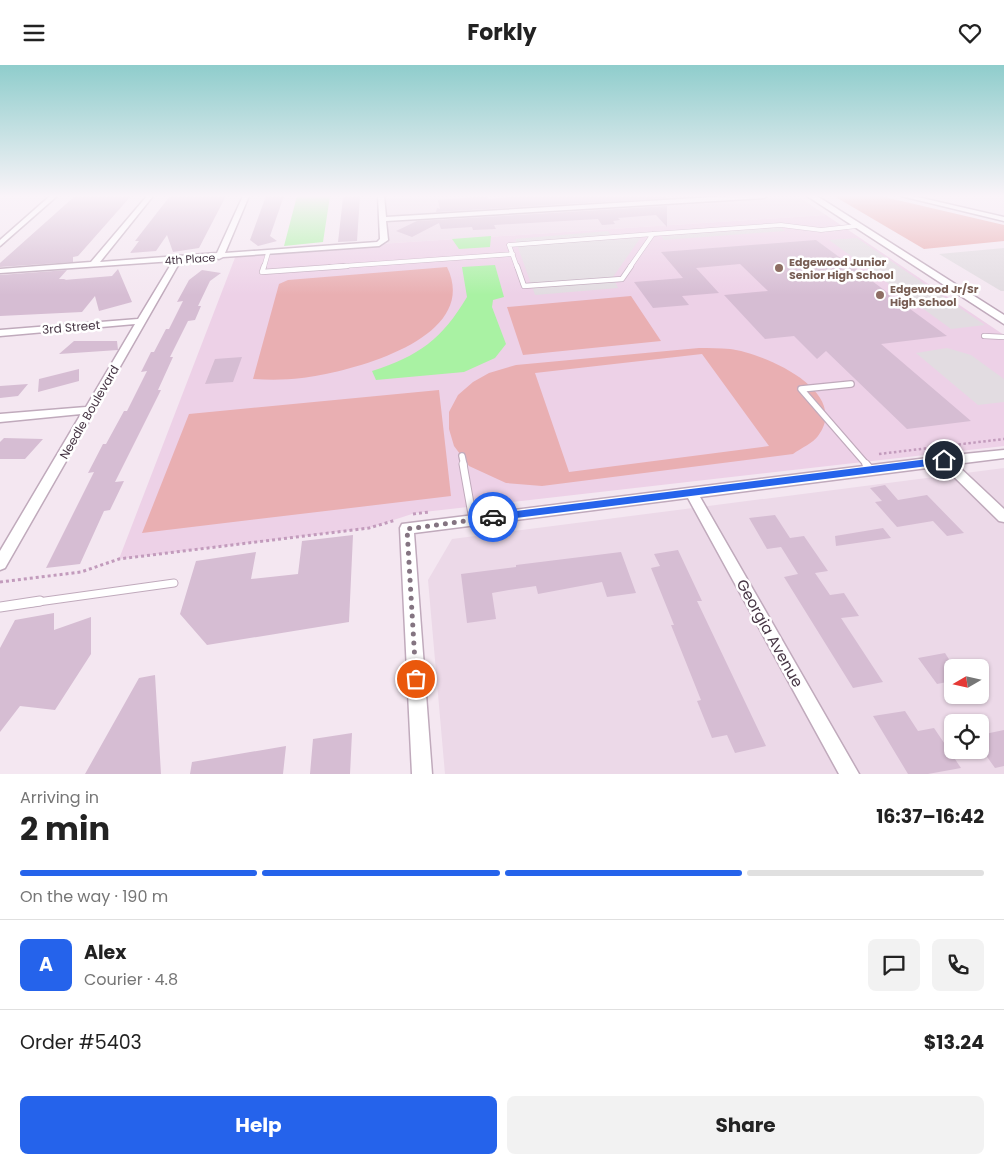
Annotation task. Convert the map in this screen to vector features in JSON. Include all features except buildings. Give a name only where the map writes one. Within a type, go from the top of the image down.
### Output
[{"type":"street","points":[[0,244],[17,229]]},
{"type":"street","points":[[93,265],[123,229]]},
{"type":"street","points":[[219,257],[231,229]]},
{"type":"street","name":"4th Place","points":[[0,271],[219,257],[379,244],[384,240],[383,229]]},
{"type":"street","points":[[862,229],[1004,320]]},
{"type":"street","name":"Needle Boulevard","points":[[0,564],[6,546],[91,410],[177,259]]},
{"type":"street","name":"3rd Street","points":[[0,333],[142,321]]},
{"type":"street","points":[[0,418],[91,410]]},
{"type":"street","points":[[422,774],[403,521],[473,520],[1004,454]]},
{"type":"street","points":[[944,460],[1004,517]]},
{"type":"street","name":"Georgia Avenue","points":[[691,492],[849,774]]},
{"type":"lane","points":[[653,234],[622,279],[524,287],[509,245],[653,234],[723,229]]},
{"type":"lane","points":[[814,229],[829,229]]},
{"type":"lane","points":[[268,253],[262,272],[513,254]]},
{"type":"lane","points":[[984,336],[1004,337]]},
{"type":"lane","points":[[851,384],[801,389],[870,470]]},
{"type":"lane","points":[[462,456],[473,520]]},
{"type":"lane","points":[[0,607],[174,583]]},
{"type":"path","points":[[879,455],[1004,439]]},
{"type":"path","points":[[0,582],[81,572],[119,559],[369,528],[403,521],[430,511]]},
{"type":"shaded area","points":[[288,229],[325,229],[323,242],[284,246]]},
{"type":"shaded area","points":[[380,229],[609,229],[379,244]]},
{"type":"shaded area","points":[[609,229],[847,229],[1004,335],[1004,446],[415,513],[369,528],[119,559],[236,255]]},
{"type":"shaded area","points":[[752,229],[783,229],[785,231],[664,240],[661,236]]},
{"type":"shaded area","points":[[890,229],[1004,229],[1004,241],[924,249]]},
{"type":"shaded area","points":[[608,231],[614,240],[641,237],[613,277],[618,288],[535,295],[515,239]]},
{"type":"shaded area","points":[[491,236],[490,247],[459,249],[452,239]]},
{"type":"shaded area","points":[[857,238],[985,325],[951,329],[829,240]]},
{"type":"shaded area","points":[[1004,248],[1004,291],[939,254]]},
{"type":"shaded area","points":[[495,265],[504,297],[493,300],[492,307],[506,344],[495,358],[464,372],[376,380],[372,371],[403,359],[428,344],[458,312],[467,297],[462,267]]},
{"type":"shaded area","points":[[447,267],[453,292],[446,314],[429,332],[406,347],[378,359],[323,374],[290,379],[253,379],[279,284],[288,280]]},
{"type":"shaded area","points":[[631,296],[661,341],[523,355],[507,307]]},
{"type":"shaded area","points":[[699,348],[730,349],[762,358],[781,366],[799,377],[814,390],[823,404],[825,420],[816,439],[793,454],[542,486],[506,483],[469,466],[454,446],[449,429],[449,412],[458,395],[473,382],[489,373],[516,365]],"holes":[[[702,354],[769,446],[569,472],[535,373]]]},
{"type":"shaded area","points":[[947,348],[971,355],[1004,379],[1004,402],[978,405],[916,353]]},
{"type":"shaded area","points":[[439,390],[451,496],[142,533],[189,414]]},
{"type":"shaded area","points":[[1004,468],[1004,774],[445,774],[428,580],[452,539]]},
{"type":"way so far","points":[[416,679],[407,529],[493,517]]},
{"type":"place","name":"Edgewood Junior Senior High School","points":[[779,268]]},
{"type":"place","name":"Edgewood Jr/Sr High School","points":[[880,295]]},
{"type":"route","points":[[493,517],[944,460]]}]
